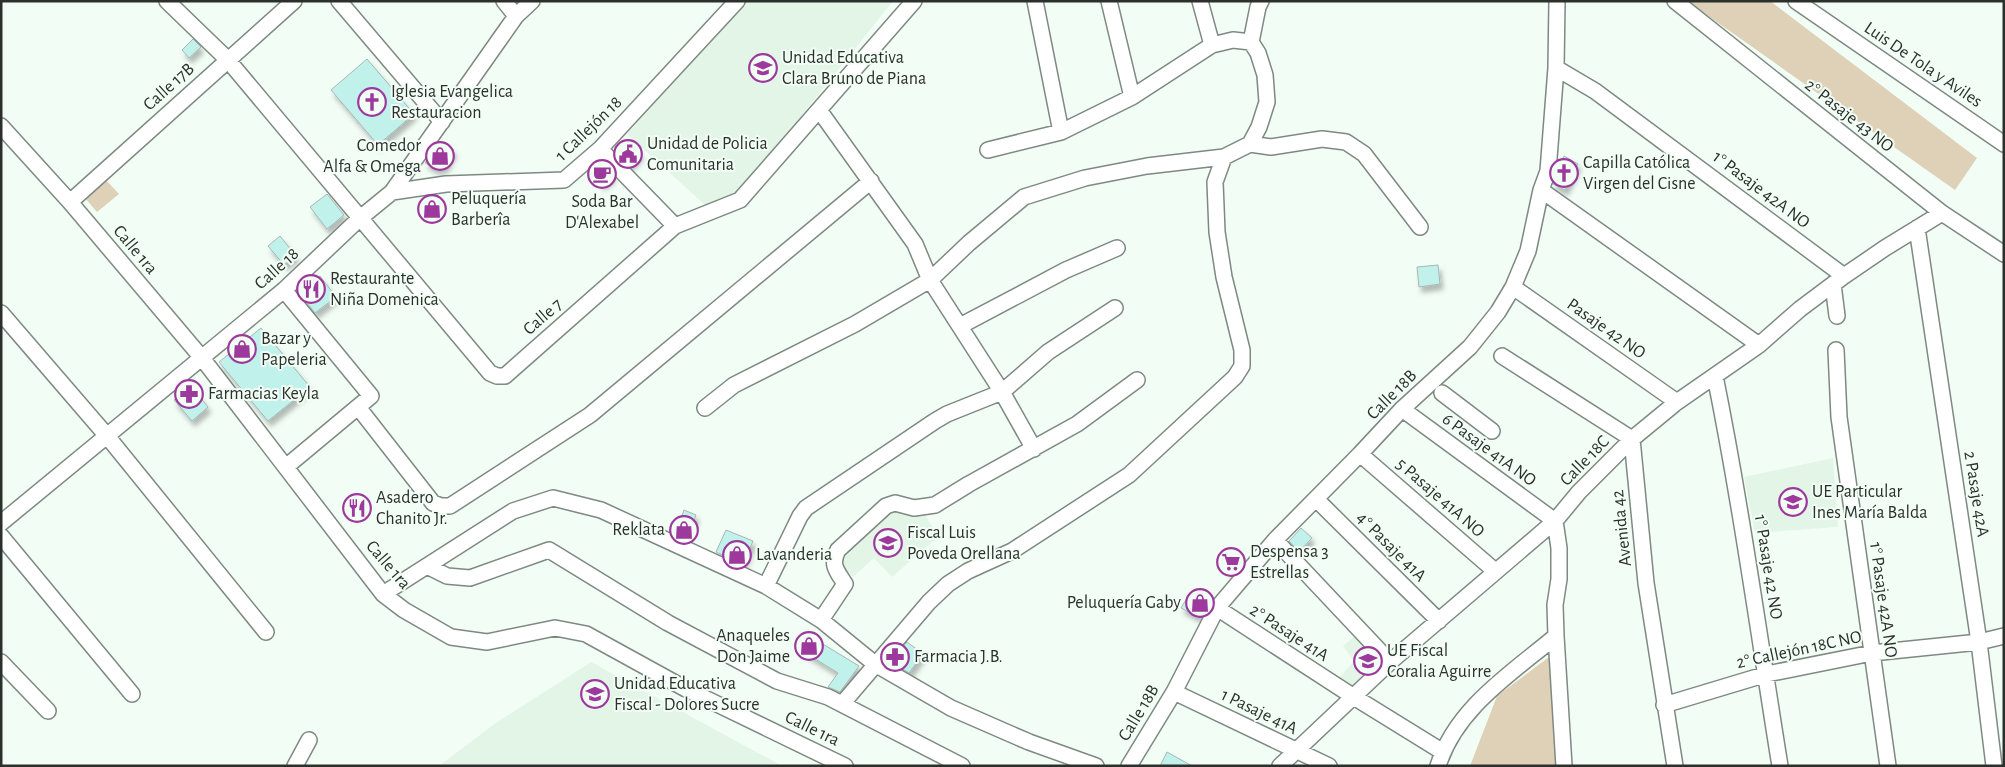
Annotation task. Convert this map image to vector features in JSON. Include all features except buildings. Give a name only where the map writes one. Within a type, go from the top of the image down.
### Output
[{"type":"street","name":"Calle 7","points":[[167,1],[227,59],[359,219],[490,373],[497,376],[505,376],[675,226],[740,200],[914,1]]},
{"type":"street","name":"Calle 17B","points":[[70,202],[227,59],[294,1]]},
{"type":"street","points":[[339,1],[442,122]]},
{"type":"street","points":[[504,1],[516,16]]},
{"type":"street","name":"Calle 18","points":[[1,523],[284,290],[359,219],[392,192],[516,16],[532,1]]},
{"type":"street","name":"1 Callejón 18","points":[[392,192],[446,184],[564,180],[600,149],[736,1]]},
{"type":"street","points":[[1035,1],[1061,132]]},
{"type":"street","points":[[1109,1],[1132,97]]},
{"type":"street","points":[[1200,1],[1212,45]]},
{"type":"street","points":[[1250,144],[1259,127],[1268,102],[1265,75],[1258,53],[1251,42],[1261,1]]},
{"type":"street","name":"Calle 18B","points":[[1129,766],[1174,692],[1217,608],[1275,540],[1402,409],[1470,347],[1498,312],[1513,287],[1528,251],[1541,190],[1548,171],[1556,68],[1557,1]]},
{"type":"street","name":"2° Pasaje 43 NO","points":[[1675,1],[1942,213],[2004,254]]},
{"type":"street","name":"Luis De Tola y Aviles","points":[[1796,1],[2004,144]]},
{"type":"street","points":[[988,150],[1061,132],[1132,97],[1212,45],[1233,40],[1251,42]]},
{"type":"street","name":"1° Pasaje 42A NO","points":[[1556,68],[1595,91],[1838,280]]},
{"type":"street","points":[[819,110],[915,244],[930,280],[1002,392],[1034,449]]},
{"type":"street","name":"Calle 1ra","points":[[1,126],[70,202],[202,358],[384,594],[404,610],[451,637],[487,642],[555,628],[586,634],[686,690],[845,766]]},
{"type":"street","points":[[705,408],[734,385],[855,324],[930,280],[969,243],[1024,197],[1085,178],[1147,166],[1224,157],[1250,144],[1271,147],[1322,139],[1346,142],[1364,154],[1420,227]]},
{"type":"street","points":[[600,149],[675,226]]},
{"type":"street","points":[[842,704],[929,602],[948,584],[968,571],[1012,551],[1129,474],[1236,377],[1242,366],[1242,350],[1224,278],[1217,232],[1215,182],[1224,157]]},
{"type":"street","points":[[358,407],[433,503],[441,506],[450,506],[590,414],[871,181]]},
{"type":"street","points":[[1541,190],[1759,344]]},
{"type":"street","name":"Calle 18C","points":[[1280,766],[1390,662],[1555,521],[1580,492],[1632,439],[1677,402],[1759,344],[1838,280],[1942,213]]},
{"type":"street","name":"2 Pasaje 42A","points":[[1917,228],[1979,642],[1994,766]]},
{"type":"street","points":[[960,326],[1066,270],[1118,248]]},
{"type":"street","points":[[1837,316],[1838,280]]},
{"type":"street","name":"Pasaje 42 NO","points":[[1513,287],[1677,402]]},
{"type":"street","points":[[284,290],[371,396],[287,466]]},
{"type":"street","points":[[766,586],[800,516],[806,508],[946,414],[1002,392],[1048,352],[1115,308]]},
{"type":"street","points":[[1,314],[107,436],[266,632]]},
{"type":"street","name":"1° Pasaje 42A NO","points":[[1836,350],[1839,417],[1888,766]]},
{"type":"street","points":[[1502,356],[1632,439]]},
{"type":"street","name":"1° Pasaje 42 NO","points":[[1715,376],[1733,467],[1780,766]]},
{"type":"street","points":[[821,620],[845,584],[834,567],[833,559],[838,550],[886,506],[895,503],[914,508],[935,505],[1077,424],[1137,380]]},
{"type":"street","points":[[1442,393],[1492,431]]},
{"type":"street","name":"6 Pasaje 41A NO","points":[[1402,409],[1555,521]]},
{"type":"street","name":"Avenida 42","points":[[1632,439],[1646,583],[1675,766]]},
{"type":"street","name":"5 Pasaje 41A NO","points":[[1360,454],[1495,571]]},
{"type":"street","points":[[384,594],[513,511],[553,498],[601,510],[766,586],[821,620],[875,664],[952,708],[1028,742],[1096,766]]},
{"type":"street","name":"4° Pasaje 41A","points":[[1316,499],[1439,621]]},
{"type":"street","points":[[1555,521],[1559,556],[1559,579],[1555,605],[1556,636],[1564,766]]},
{"type":"street","points":[[1,536],[132,694]]},
{"type":"street","points":[[1275,540],[1390,662]]},
{"type":"street","points":[[427,566],[447,576],[470,578],[549,550],[668,623],[777,681],[828,697],[962,766]]},
{"type":"street","name":"2° Pasaje 41A","points":[[1217,608],[1354,697],[1440,759]]},
{"type":"street","points":[[1440,759],[1471,708],[1556,636]]},
{"type":"street","name":"2° Callejón 18C NO","points":[[1664,705],[1767,674],[1872,654],[1979,642],[2004,636]]},
{"type":"street","points":[[1,662],[48,711]]},
{"type":"street","name":"1 Pasaje 41A","points":[[1174,692],[1329,766]]},
{"type":"street","points":[[295,766],[309,740]]},
{"type":"shaded area","name":"Unidad Educativa Clara Bruno de Piana","points":[[747,1],[893,1],[739,194],[705,205],[627,134]]},
{"type":"shaded area","points":[[1687,1],[1770,1],[1977,158],[1955,190]]},
{"type":"shaded area","points":[[106,180],[119,194],[97,212],[85,198]]},
{"type":"shaded area","name":"UE Particular Ines María Balda","points":[[1833,458],[1838,527],[1755,533],[1744,477]]},
{"type":"shaded area","name":"Fiscal Luis Poveda Orellana","points":[[886,507],[922,509],[938,537],[892,577],[874,558],[853,577],[834,559]]},
{"type":"shaded area","name":"UE Fiscal Coralia Aguirre","points":[[1357,634],[1382,662],[1353,690],[1338,679],[1354,661],[1343,646]]},
{"type":"shaded area","points":[[1549,657],[1559,766],[1470,766],[1497,696]]},
{"type":"shaded area","name":"Unidad Educativa Fiscal - Dolores Sucre","points":[[591,662],[782,766],[439,766],[493,725]]},
{"type":"place","name":"Unidad Educativa Clara Bruno de Piana","points":[[763,68]]},
{"type":"place","name":"Iglesia Evangelica Restauracion","points":[[372,102]]},
{"type":"place","name":"Unidad de Policia Comunitaria","points":[[628,154]]},
{"type":"place","name":"Comedor Alfa & Omega","points":[[440,156]]},
{"type":"place","name":"Capilla Católica Virgen del Cisne","points":[[1564,173]]},
{"type":"place","name":"Soda Bar D'Alexabel","points":[[602,174]]},
{"type":"place","name":"Peluquería Barberîa","points":[[432,209]]},
{"type":"place","name":"Restaurante Niña Domenica","points":[[311,289]]},
{"type":"place","name":"Bazar y Papeleria","points":[[242,349]]},
{"type":"place","name":"Farmacias Keyla","points":[[189,394]]},
{"type":"place","name":"UE Particular Ines María Balda","points":[[1793,502]]},
{"type":"place","name":"Asadero Chanito Jr.","points":[[357,508]]},
{"type":"place","name":"Reklata","points":[[684,530]]},
{"type":"place","name":"Fiscal Luis Poveda Orellana","points":[[888,543]]},
{"type":"place","name":"Lavanderia","points":[[737,555]]},
{"type":"place","name":"Despensa 3 Estrellas","points":[[1231,562]]},
{"type":"place","name":"Peluquería Gaby","points":[[1200,603]]},
{"type":"place","name":"Anaqueles Don Jaime","points":[[809,646]]},
{"type":"place","name":"Farmacia J.B.","points":[[895,657]]},
{"type":"place","name":"UE Fiscal Coralia Aguirre","points":[[1368,661]]},
{"type":"place","name":"Unidad Educativa Fiscal - Dolores Sucre","points":[[595,694]]}]
